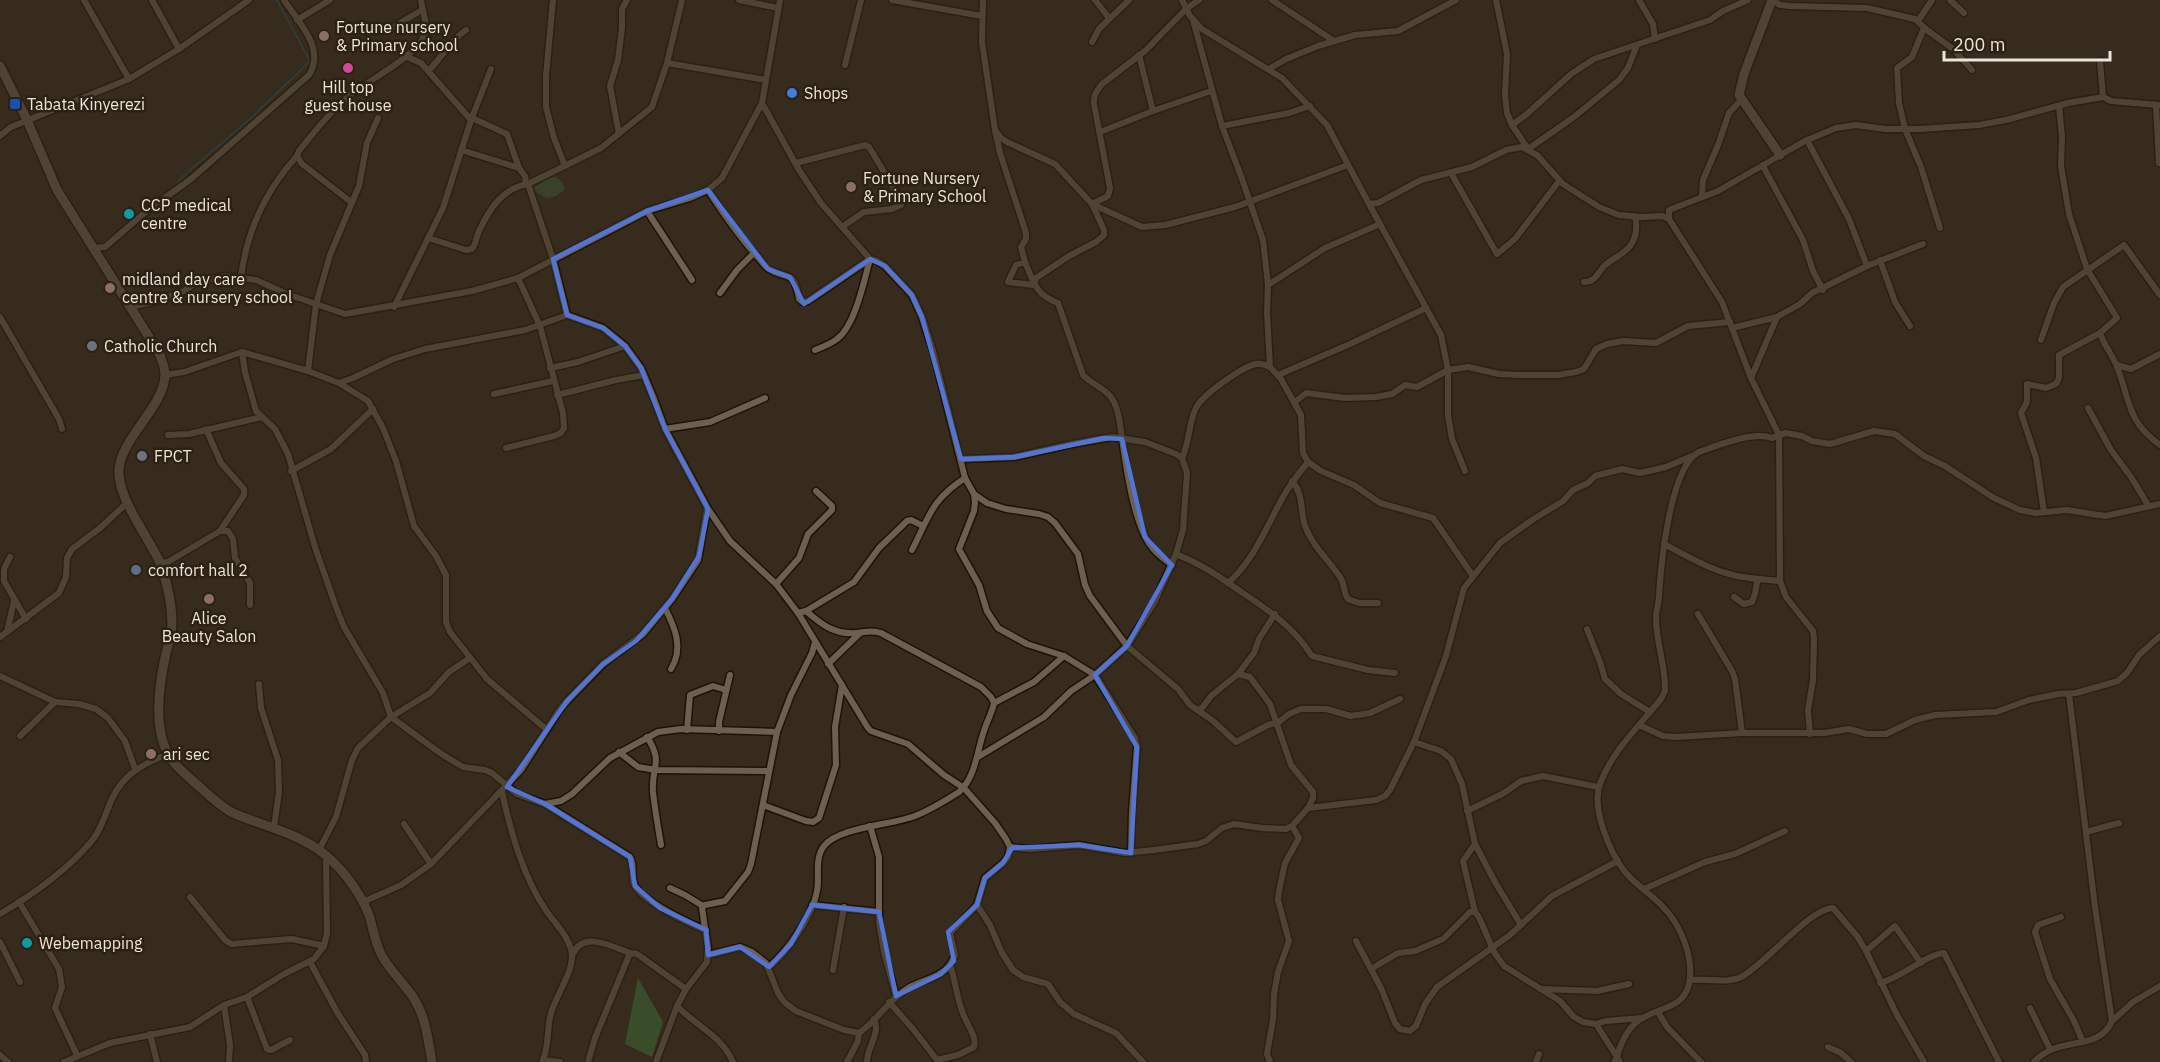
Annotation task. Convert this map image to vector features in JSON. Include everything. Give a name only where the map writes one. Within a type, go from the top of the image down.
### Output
[{"type":"street","points":[[84,0],[129,79]]},
{"type":"street","points":[[152,0],[179,49]]},
{"type":"street","points":[[0,136],[11,127],[129,79],[179,49],[249,0]]},
{"type":"street","points":[[92,248],[105,247],[148,210],[190,180],[309,75],[316,59],[314,45],[284,0]]},
{"type":"street","points":[[297,20],[330,0]]},
{"type":"street","points":[[241,277],[245,248],[272,187],[333,110],[350,95],[379,77],[420,43],[425,35],[421,0]]},
{"type":"street","points":[[554,0],[546,76],[546,107],[554,138],[565,166]]},
{"type":"street","points":[[619,134],[610,86],[618,60],[622,9],[627,0]]},
{"type":"street","points":[[428,238],[466,250],[472,249],[486,216],[495,203],[511,189],[527,184],[601,147],[652,107],[667,63],[682,0]]},
{"type":"street","points":[[739,0],[778,8]]},
{"type":"street","points":[[130,307],[157,301],[184,291],[197,282],[225,276],[256,280],[345,314],[394,307],[472,291],[518,278],[647,211],[708,190],[722,178],[762,103],[780,0]]},
{"type":"street","points":[[845,65],[861,0]]},
{"type":"street","points":[[892,0],[982,16]]},
{"type":"street","points":[[983,0],[982,42],[995,130],[1000,153],[1026,233],[1026,239],[1021,247],[1025,262],[1034,285],[1043,296],[1058,303],[1083,375],[1089,381],[1106,389],[1113,401],[1120,417],[1131,491],[1145,537],[1152,549],[1172,565]]},
{"type":"street","points":[[1095,0],[1109,18]]},
{"type":"street","points":[[1092,42],[1099,29],[1129,0]]},
{"type":"street","points":[[1182,0],[1193,20],[1221,126],[1263,240],[1268,285],[1269,367]]},
{"type":"street","points":[[1092,204],[1110,193],[1094,96],[1102,84],[1139,55],[1186,9],[1199,0]]},
{"type":"street","points":[[1272,0],[1334,41]]},
{"type":"street","points":[[1269,69],[1286,59],[1334,41],[1371,32],[1398,31],[1456,0]]},
{"type":"street","points":[[1496,0],[1507,54],[1505,95],[1507,113],[1528,149],[1537,155],[1559,181],[1609,212],[1635,217],[1662,216],[1669,219]]},
{"type":"street","points":[[1639,0],[1653,24],[1655,39]]},
{"type":"street","points":[[1512,125],[1582,66],[1594,59],[1710,20],[1723,11],[1748,0]]},
{"type":"street","points":[[1780,155],[1739,95],[1740,85],[1772,0],[1786,6],[1874,8],[1918,21],[1953,49],[1972,70]]},
{"type":"street","points":[[1918,21],[1932,0]]},
{"type":"street","points":[[1950,0],[1964,13]]},
{"type":"street","points":[[388,30],[422,10]]},
{"type":"street","points":[[1193,20],[1213,36],[1282,78],[1327,125],[1441,335],[1448,370],[1448,415],[1452,439],[1465,471]]},
{"type":"street","points":[[1924,28],[1912,57],[1897,68],[1899,103],[1905,129],[1921,167],[1940,228]]},
{"type":"street","points":[[429,70],[443,55],[453,39],[466,30]]},
{"type":"street","points":[[1369,204],[1378,203],[1421,180],[1478,164],[1515,147],[1528,149],[1619,81],[1628,68],[1637,45]]},
{"type":"street","points":[[1139,55],[1153,111]]},
{"type":"street","points":[[405,56],[418,61],[429,70],[471,119],[507,134],[553,259],[567,315]]},
{"type":"street","points":[[2100,61],[2103,98]]},
{"type":"street","points":[[667,63],[766,80]]},
{"type":"street","points":[[0,66],[27,120],[57,190],[159,353],[165,375],[160,392],[124,451],[120,461],[119,482],[159,562],[166,585],[172,622],[161,682],[163,743],[178,767],[222,806],[232,812],[274,827],[322,853],[347,878],[363,902],[385,962],[420,1009],[432,1062]]},
{"type":"street","points":[[394,307],[443,208],[471,119],[491,69]]},
{"type":"street","points":[[1101,132],[1211,91]]},
{"type":"street","points":[[1810,734],[1808,710],[1813,680],[1813,631],[1786,597],[1780,581],[1779,435],[1751,378],[1722,302],[1669,219],[1669,210],[1718,191],[1828,130],[1848,126],[1905,129],[1979,125],[2103,98],[2111,101],[2158,105],[2159,163]]},
{"type":"street","points":[[1702,196],[1703,180],[1729,112],[1741,100]]},
{"type":"street","points":[[762,103],[821,203],[870,259],[885,266],[916,301],[938,369],[965,478],[974,494],[1000,507],[1039,514],[1055,523],[1078,554],[1085,585],[1093,601],[1127,646],[1174,686],[1184,699],[1236,742],[1301,709],[1326,709],[1351,716],[1370,713],[1400,699]]},
{"type":"street","points":[[1221,126],[1289,113],[1310,106]]},
{"type":"street","points":[[2044,512],[2036,458],[2021,413],[2027,402],[2027,384],[2046,388],[2056,384],[2059,378],[2059,355],[2100,333],[2117,318],[2087,269],[2066,199],[2061,166],[2062,137],[2059,106]]},
{"type":"street","points":[[308,371],[316,304],[330,255],[359,186],[367,143],[378,118]]},
{"type":"street","points":[[995,130],[1007,142],[1055,164],[1092,204],[1104,230],[1104,235],[1100,239],[1036,278],[1034,285]]},
{"type":"street","points":[[1807,140],[1849,219],[1867,266]]},
{"type":"street","points":[[796,163],[865,145],[869,147],[902,202],[901,205],[892,209],[864,213],[842,227]]},
{"type":"street","points":[[461,150],[519,168]]},
{"type":"street","points":[[297,156],[302,164],[351,202]]},
{"type":"street","points":[[1092,204],[1142,227],[1152,227],[1250,201],[1348,165]]},
{"type":"street","points":[[1763,166],[1803,240],[1822,290]]},
{"type":"street","points":[[1451,173],[1497,254],[1515,239],[1559,181]]},
{"type":"street","points":[[708,190],[736,232],[768,268],[790,277],[798,290],[799,299],[803,302],[808,301],[870,259]]},
{"type":"street","points":[[647,211],[692,280]]},
{"type":"street","points":[[1584,282],[1595,279],[1603,268],[1630,248],[1635,237],[1637,222],[1635,217]]},
{"type":"street","points":[[1268,285],[1325,248],[1380,224]]},
{"type":"street","points":[[1295,402],[1306,393],[1345,398],[1389,395],[1402,387],[1419,386],[1448,370],[1468,367],[1499,374],[1558,375],[1581,371],[1596,349],[1607,344],[1623,341],[1656,343],[1688,326],[1731,325],[1776,317],[1800,304],[1812,293],[1880,260],[1923,244]]},
{"type":"street","points":[[2041,340],[2054,303],[2063,287],[2124,245],[2160,295]]},
{"type":"street","points":[[720,293],[754,253]]},
{"type":"street","points":[[815,350],[837,339],[843,333],[852,318],[870,259]]},
{"type":"street","points":[[1880,260],[1895,302],[1910,326]]},
{"type":"street","points":[[1025,262],[1016,265],[1008,282],[1034,285]]},
{"type":"street","points":[[506,448],[561,433],[564,428],[540,326],[518,278]]},
{"type":"street","points":[[1278,375],[1426,308]]},
{"type":"street","points":[[339,383],[393,359],[425,349],[540,326],[567,315],[603,328],[625,346],[644,375],[665,429],[708,509],[730,541],[776,584],[798,613],[871,731],[908,744],[944,775],[964,788],[995,823],[1010,847],[1009,855],[1004,863],[985,878],[977,905],[951,930],[954,961],[941,974],[909,987],[889,1002],[859,1033],[858,1041],[847,1062]]},
{"type":"street","points":[[0,317],[59,419],[62,429]]},
{"type":"street","points":[[1751,378],[1776,317]]},
{"type":"street","points":[[2100,333],[2104,346],[2117,365],[2134,420],[2145,434],[2160,445]]},
{"type":"street","points":[[550,368],[578,362],[625,346]]},
{"type":"street","points":[[165,375],[176,374],[242,352],[308,371],[339,383],[368,401],[396,461],[409,516],[446,575],[447,627],[487,679],[546,729]]},
{"type":"street","points":[[242,352],[256,411],[275,429],[282,440],[344,627],[383,693],[391,717],[455,764],[492,772],[504,789],[514,842],[534,889],[573,954]]},
{"type":"street","points":[[2117,365],[2131,369],[2160,354]]},
{"type":"street","points":[[978,757],[1044,717],[1127,646],[1154,603],[1172,565],[1183,530],[1187,473],[1182,458],[1188,443],[1194,414],[1200,402],[1248,367],[1257,364],[1269,367],[1278,375],[1301,415],[1303,453],[1308,462],[1321,471],[1354,485],[1380,503],[1433,518],[1473,576]]},
{"type":"street","points":[[557,395],[644,375]]},
{"type":"street","points":[[494,394],[553,381]]},
{"type":"street","points":[[665,429],[710,422],[765,398]]},
{"type":"street","points":[[2088,408],[2111,450],[2132,477],[2148,505]]},
{"type":"street","points":[[291,471],[331,449],[373,409]]},
{"type":"street","points":[[168,435],[189,434],[262,417]]},
{"type":"street","points":[[159,562],[168,562],[220,531],[244,492],[221,462],[206,429]]},
{"type":"street","points":[[1308,808],[1376,800],[1385,796],[1400,774],[1414,742],[1446,656],[1464,588],[1500,543],[1563,501],[1573,490],[1588,483],[1595,476],[1622,469],[1640,473],[1666,467],[1693,455],[1752,436],[1762,435],[1772,438],[1779,435],[1793,435],[1830,444],[1874,431],[1895,435],[1924,456],[2009,506],[2020,510],[2044,512],[2067,510],[2105,516],[2160,504]]},
{"type":"street","points":[[961,459],[1014,458],[1112,437],[1153,444],[1182,458]]},
{"type":"street","points":[[1475,844],[1463,861],[1475,912],[1491,948],[1509,970],[1560,1001],[1574,1017],[1582,1022],[1596,1024],[1642,1018],[1674,1004],[1683,997],[1690,980],[1689,956],[1672,917],[1630,878],[1617,861],[1599,816],[1598,787],[1607,768],[1665,692],[1656,616],[1664,544],[1674,496],[1682,474],[1693,455]]},
{"type":"street","points":[[1228,582],[1241,571],[1260,542],[1292,481],[1308,462]]},
{"type":"street","points":[[912,550],[934,505],[965,478]]},
{"type":"street","points":[[1292,481],[1301,496],[1305,525],[1317,548],[1341,578],[1348,599],[1359,603],[1378,603]]},
{"type":"street","points":[[776,584],[798,558],[808,534],[832,510],[832,506],[816,491]]},
{"type":"street","points":[[974,494],[974,511],[958,549],[979,585],[989,614],[998,628],[1015,639],[1064,656],[1095,675],[1135,738],[1137,747],[1131,853]]},
{"type":"street","points":[[0,637],[62,590],[66,577],[68,554],[128,502]]},
{"type":"street","points":[[363,902],[400,885],[431,864],[504,789],[532,755],[558,712],[579,688],[603,664],[636,640],[664,608],[699,556],[708,509]]},
{"type":"street","points":[[798,613],[806,611],[854,582],[879,548],[907,521],[916,521],[923,526]]},
{"type":"street","points":[[220,531],[228,531],[233,539],[235,558],[250,584],[250,605]]},
{"type":"street","points":[[1664,544],[1712,568],[1742,577],[1780,581]]},
{"type":"street","points":[[1176,554],[1203,565],[1275,614],[1304,643],[1312,656],[1368,670],[1395,673]]},
{"type":"street","points":[[10,557],[2,580],[26,619]]},
{"type":"street","points":[[1734,597],[1744,604],[1752,602],[1756,582],[1760,579]]},
{"type":"street","points":[[6,633],[15,601]]},
{"type":"street","points":[[664,608],[674,627],[678,644],[676,662],[671,669]]},
{"type":"street","points":[[806,611],[821,624],[842,633],[871,631],[881,633],[981,687],[991,697],[994,704]]},
{"type":"street","points":[[1198,710],[1238,674],[1254,653],[1259,639],[1275,614]]},
{"type":"street","points":[[1698,614],[1732,670],[1742,733]]},
{"type":"street","points":[[1587,629],[1605,679],[1621,694],[1650,712]]},
{"type":"street","points":[[828,664],[860,633]]},
{"type":"street","points":[[1639,725],[1653,732],[1670,736],[1742,733],[1810,734],[1849,729],[1867,734],[1886,734],[1915,720],[1935,715],[2005,710],[2029,700],[2083,692],[2118,681],[2127,674],[2139,655],[2160,636]]},
{"type":"street","points":[[670,888],[703,906],[725,901],[748,872],[764,806],[777,732],[786,706],[812,653],[815,642]]},
{"type":"street","points":[[769,967],[791,944],[812,905],[818,890],[818,865],[824,847],[839,836],[870,826],[913,817],[964,788],[978,757],[983,733],[994,704],[1034,682],[1064,656]]},
{"type":"street","points":[[64,1062],[110,1043],[186,1029],[224,1005],[247,997],[319,954],[324,946],[327,933],[322,853],[336,817],[354,753],[391,717],[430,693],[449,672],[470,658]]},
{"type":"street","points":[[1010,847],[1029,849],[1079,845],[1131,853],[1198,844],[1206,841],[1222,828],[1234,824],[1271,829],[1286,829],[1292,826],[1308,808],[1313,792],[1291,765],[1270,704],[1250,677],[1238,674]]},
{"type":"street","points":[[719,732],[719,722],[730,675]]},
{"type":"street","points":[[0,676],[54,702],[91,707],[104,715],[125,741],[135,769]]},
{"type":"street","points":[[259,684],[261,708],[278,760],[279,792],[274,827]]},
{"type":"street","points":[[764,806],[806,821],[813,822],[819,818],[835,773],[837,710],[842,685]]},
{"type":"street","points":[[687,730],[690,695],[713,686],[726,690]]},
{"type":"street","points":[[2069,694],[2101,954],[2112,1021]]},
{"type":"street","points":[[20,736],[54,702]]},
{"type":"street","points":[[545,804],[561,801],[572,794],[619,752],[647,737],[667,730],[777,732]]},
{"type":"street","points":[[647,737],[656,753],[656,770],[652,782],[661,845]]},
{"type":"street","points":[[1414,742],[1441,751],[1451,759],[1460,777],[1475,844],[1521,924]]},
{"type":"street","points":[[619,752],[638,767],[656,770],[769,771]]},
{"type":"street","points":[[0,914],[59,872],[90,843],[102,827],[107,809],[117,790],[135,769],[168,754]]},
{"type":"street","points":[[1467,811],[1504,793],[1521,781],[1543,776],[1554,776],[1568,782],[1598,787]]},
{"type":"street","points":[[504,789],[545,804],[630,857],[633,864],[634,883],[638,890],[673,916],[706,930]]},
{"type":"street","points":[[2086,832],[2119,823]]},
{"type":"street","points":[[404,824],[431,864]]},
{"type":"street","points":[[870,826],[879,857],[879,912],[884,952],[896,996]]},
{"type":"street","points":[[1269,1062],[1267,1049],[1273,1020],[1274,994],[1278,972],[1289,941],[1278,900],[1282,871],[1299,838],[1292,826]]},
{"type":"street","points":[[1644,889],[1705,862],[1735,854],[1785,831]]},
{"type":"street","points":[[1356,940],[1398,1027],[1404,1031],[1410,1031],[1416,1026],[1432,992],[1521,924],[1552,896],[1617,861]]},
{"type":"street","points":[[190,897],[225,940],[231,944],[292,939],[324,946]]},
{"type":"street","points":[[19,902],[58,969],[62,987],[54,1008],[77,1055]]},
{"type":"street","points":[[812,905],[879,912]]},
{"type":"street","points":[[977,905],[1013,970],[1023,977],[1048,984],[1060,1002],[1074,1014],[1116,1033],[1143,1062]]},
{"type":"street","points":[[656,1062],[677,1006],[686,989],[704,967],[708,955],[706,930],[701,914],[703,906]]},
{"type":"street","points":[[833,970],[844,907]]},
{"type":"street","points":[[1690,980],[1738,978],[1750,971],[1826,908],[1833,908],[1857,936],[1866,951],[1880,983],[1924,1062]]},
{"type":"street","points":[[1371,969],[1398,953],[1415,951],[1443,939],[1470,912],[1475,912]]},
{"type":"street","points":[[2061,917],[2038,926],[2035,932],[2050,980],[2074,1021],[2083,1042]]},
{"type":"street","points":[[1866,951],[1895,927],[1922,963]]},
{"type":"street","points":[[0,942],[20,982]]},
{"type":"street","points":[[560,1062],[543,1061],[552,1011],[576,947],[586,942],[600,942],[637,954],[686,989]]},
{"type":"street","points":[[708,955],[740,947],[752,952],[769,967],[772,980],[784,1002],[796,1011],[844,1030],[859,1033]]},
{"type":"street","points":[[588,1062],[595,1038],[630,953]]},
{"type":"street","points":[[1880,983],[1893,979],[1932,956],[1944,953],[2000,1062]]},
{"type":"street","points":[[309,962],[337,1012],[365,1055],[366,1062]]},
{"type":"street","points":[[889,1002],[921,1037],[938,1060],[958,1055],[974,1047],[975,1041],[963,1015],[950,965]]},
{"type":"street","points":[[1540,989],[1597,991],[1629,984]]},
{"type":"street","points":[[2034,1062],[2050,1049],[2100,1037],[2109,1029],[2112,1021],[2133,1002],[2160,986]]},
{"type":"street","points":[[247,997],[267,1049],[271,1050],[290,1040]]},
{"type":"street","points":[[224,1005],[231,1045],[229,1062]]},
{"type":"street","points":[[677,1006],[711,1033],[727,1050],[733,1062]]},
{"type":"street","points":[[2030,1008],[2050,1049]]},
{"type":"street","points":[[1658,1012],[1667,1027],[1701,1062]]},
{"type":"street","points":[[1617,1060],[1623,1039],[1642,1018]]},
{"type":"street","points":[[867,1062],[869,1049],[877,1030],[874,1019]]},
{"type":"street","points":[[1596,1024],[1617,1060]]},
{"type":"street","points":[[150,1034],[157,1062]]},
{"type":"street","points":[[1828,1047],[1841,1053],[1851,1062]]},
{"type":"street","points":[[1536,1062],[1539,1054]]},
{"type":"street","points":[[0,1055],[9,1062]]},
{"type":"highlighted area","points":[[708,190],[768,269],[790,277],[804,304],[870,259],[885,266],[912,295],[922,317],[961,459],[1014,457],[1104,438],[1122,439],[1145,537],[1172,565],[1127,646],[1095,675],[1137,747],[1131,853],[1079,845],[1012,848],[1003,863],[985,878],[977,905],[948,932],[954,961],[941,974],[896,996],[879,912],[812,905],[791,944],[769,967],[740,947],[708,955],[706,930],[660,908],[635,886],[630,857],[545,804],[507,787],[567,701],[603,664],[636,641],[672,599],[699,556],[708,509],[665,429],[641,368],[625,346],[603,328],[567,315],[553,259],[647,211]]},
{"type":"green space","points":[[556,177],[565,189],[556,196],[545,197],[533,188],[549,178]]},
{"type":"green space","points":[[638,978],[663,1022],[652,1057],[625,1044]]},
{"type":"waterway","points":[[175,187],[183,176],[250,119],[310,61],[277,0]]},
{"type":"place","name":"Fortune nursery & Primary school","points":[[324,36]]},
{"type":"place","name":"Hill top guest house","points":[[348,68]]},
{"type":"place","name":"Shops","points":[[792,93]]},
{"type":"place","name":"Tabata Kinyerezi","points":[[15,104]]},
{"type":"place","name":"Fortune Nursery & Primary School","points":[[851,187]]},
{"type":"place","name":"CCP medical centre","points":[[129,214]]},
{"type":"place","name":"midland day care centre & nursery school","points":[[110,288]]},
{"type":"place","name":"Catholic Church","points":[[92,346]]},
{"type":"place","name":"FPCT","points":[[142,456]]},
{"type":"place","name":"comfort hall 2","points":[[136,570]]},
{"type":"place","name":"Alice Beauty Salon","points":[[209,599]]},
{"type":"place","name":"ari sec","points":[[151,754]]},
{"type":"place","name":"Webemapping","points":[[27,943]]}]
